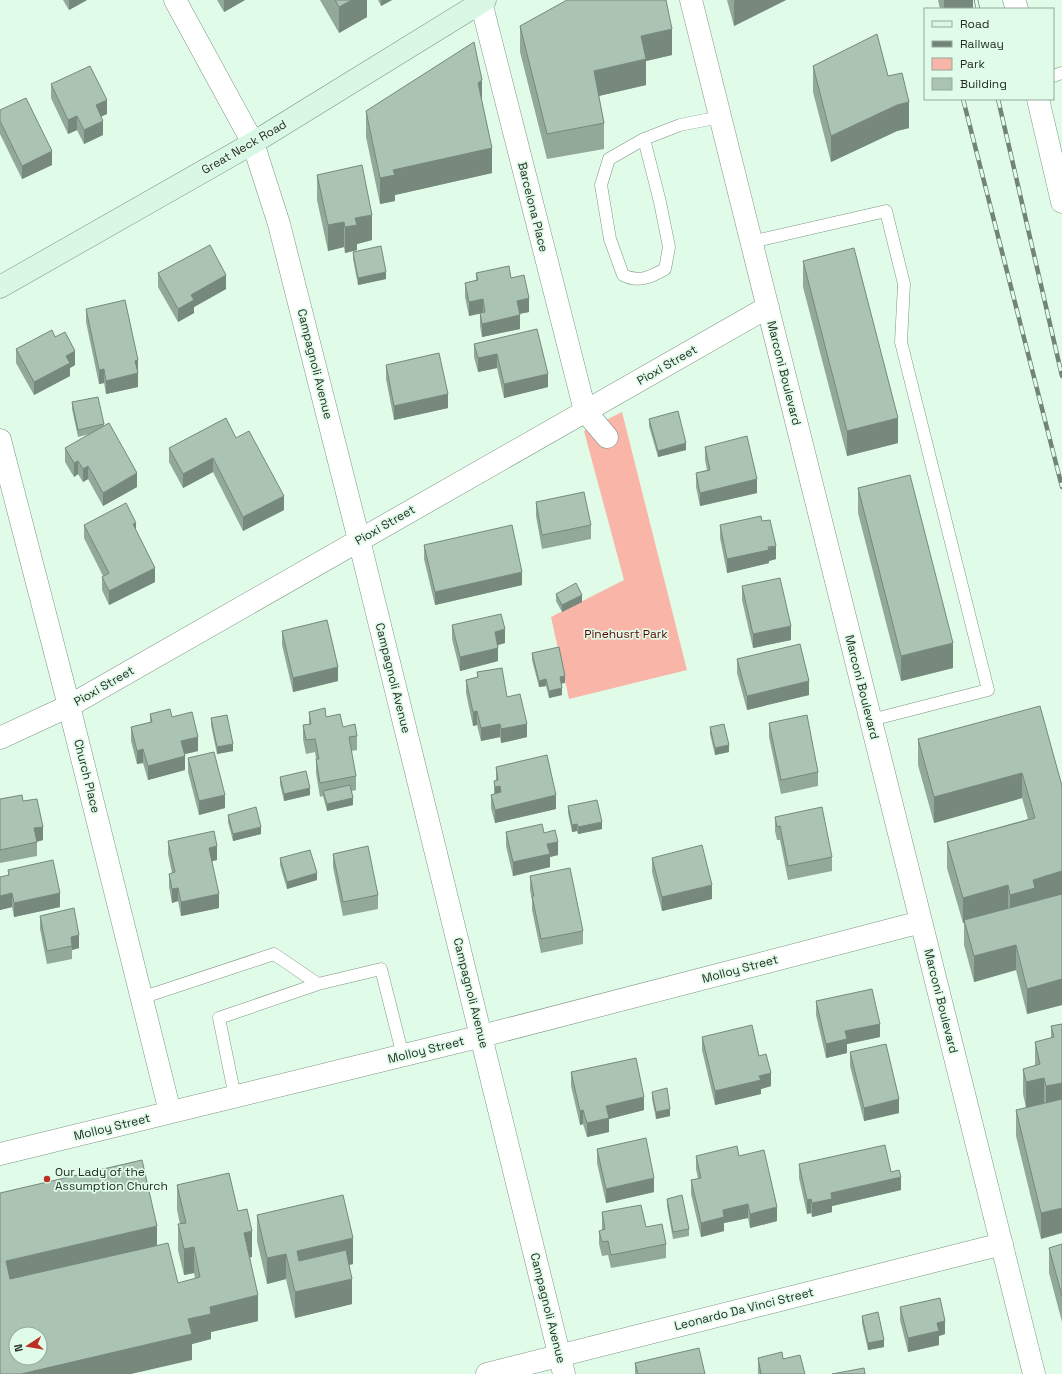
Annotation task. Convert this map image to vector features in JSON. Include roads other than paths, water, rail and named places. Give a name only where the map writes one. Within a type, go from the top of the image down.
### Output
[{"type":"main road","name":"Great Neck Road","points":[[0,287],[253,143],[483,1]]},
{"type":"street","name":"Campagnoli Avenue","points":[[175,0],[253,143],[279,224],[359,540],[562,1365]]},
{"type":"street","name":"Marconi Boulevard","points":[[691,0],[1034,1374]]},
{"type":"street","name":"Barcelona Place","points":[[483,1],[585,411]]},
{"type":"street","points":[[1038,100],[1062,202]]},
{"type":"street","name":"Pioxi Street","points":[[0,738],[69,706],[768,308]]},
{"type":"street","points":[[585,411],[607,437]]},
{"type":"street","name":"Church Place","points":[[0,440],[69,706],[170,1112]]},
{"type":"street","name":"Molloy Street","points":[[0,1154],[403,1056],[921,922]]},
{"type":"street","name":"Leonardo Da Vinci Street","points":[[487,1374],[562,1365],[1002,1244]]},
{"type":"lane","points":[[644,139],[660,202],[669,247],[665,269],[650,277],[631,279],[623,275],[610,239],[601,185],[609,159],[644,139],[680,125],[720,117]]},
{"type":"lane","points":[[751,242],[886,211],[904,284],[902,342],[988,690],[870,720]]},
{"type":"lane","points":[[141,998],[274,954],[318,984]]},
{"type":"lane","points":[[235,1097],[220,1018],[318,984],[381,969],[403,1056]]},
{"type":"railway","points":[[976,0],[978,8]]},
{"type":"railway","points":[[963,100],[1062,487]]},
{"type":"railway","points":[[998,100],[1062,376]]},
{"type":"place","name":"Our Lady of the Assumption Church","points":[[47,1179]]},
{"type":"park label","name":"Pinehusrt Park","points":[[626,634]]}]
